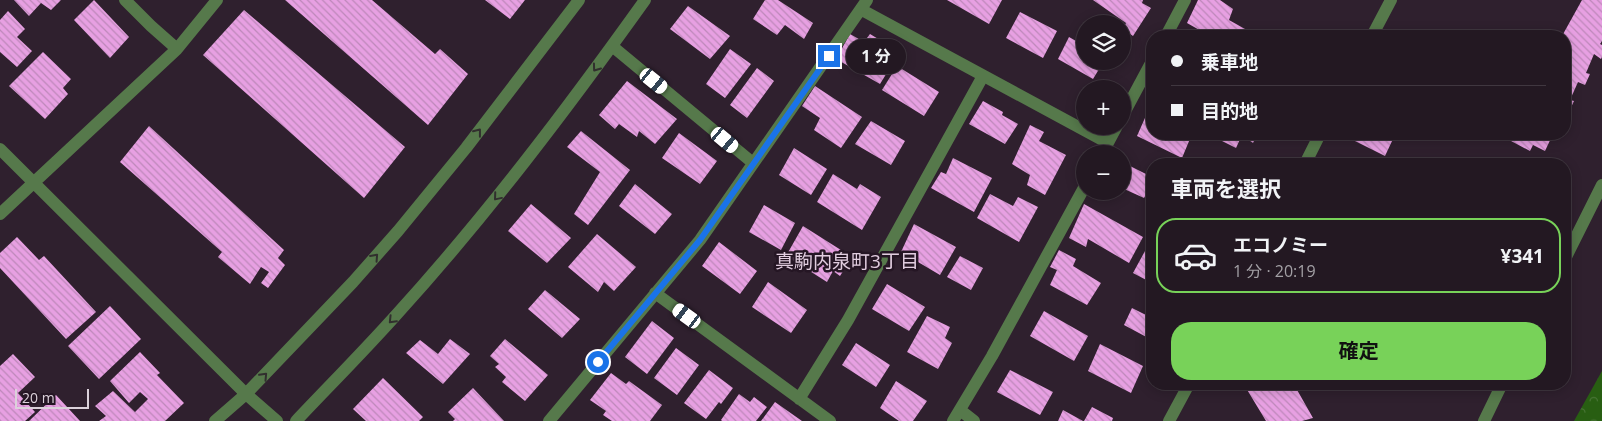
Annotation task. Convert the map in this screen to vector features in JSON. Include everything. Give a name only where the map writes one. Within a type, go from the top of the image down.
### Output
[{"type":"street","points":[[125,0],[177,49]]},
{"type":"street","points":[[0,214],[177,49],[217,0]]},
{"type":"street","points":[[215,421],[246,394],[353,282],[398,231],[466,148],[579,0]]},
{"type":"street","points":[[296,421],[397,314],[466,234],[549,131],[645,0]]},
{"type":"street","points":[[1169,30],[1185,0]]},
{"type":"street","points":[[1375,30],[1391,0]]},
{"type":"street","points":[[553,420],[700,240],[865,5],[1100,145]]},
{"type":"street","points":[[612,46],[753,163]]},
{"type":"street","points":[[1131,100],[1146,72]]},
{"type":"street","points":[[799,399],[848,320],[983,76]]},
{"type":"street","points":[[1307,158],[1317,140]]},
{"type":"street","points":[[0,149],[246,394],[277,421]]},
{"type":"street","points":[[1571,247],[1602,186]]},
{"type":"street","points":[[974,421],[956,416],[997,347],[1077,200]]},
{"type":"street","points":[[655,293],[830,421]]},
{"type":"street","points":[[1169,421],[1186,390]]},
{"type":"street","points":[[1484,421],[1499,390]]},
{"type":"green space","points":[[1602,371],[1602,421],[1574,421]]},
{"type":"building","points":[[14,0],[61,0],[51,10],[41,3],[29,16]]},
{"type":"building","points":[[94,0],[129,37],[110,58],[74,20]]},
{"type":"building","points":[[285,0],[372,0],[435,54],[440,49],[468,74],[428,125]]},
{"type":"building","points":[[485,0],[525,0],[510,19]]},
{"type":"building","points":[[765,0],[778,0],[813,23],[804,39],[785,25],[777,35],[753,19]]},
{"type":"building","points":[[947,0],[1002,0],[989,24]]},
{"type":"building","points":[[1093,0],[1143,0],[1142,3],[1151,8],[1133,36],[1131,35],[1131,15],[1115,15]]},
{"type":"building","points":[[1198,0],[1220,0],[1233,9],[1229,20],[1245,29],[1199,30],[1187,23]]},
{"type":"building","points":[[1582,0],[1602,0],[1602,41],[1600,44],[1602,45],[1602,57],[1601,59],[1594,54],[1586,73],[1590,74],[1585,85],[1578,82],[1571,98],[1571,30],[1565,30]]},
{"type":"building","points":[[688,6],[730,36],[710,59],[670,29]]},
{"type":"building","points":[[244,10],[405,147],[364,198],[203,55]]},
{"type":"building","points":[[8,11],[25,29],[17,37],[32,51],[17,67],[0,52],[0,20]]},
{"type":"building","points":[[1020,12],[1057,31],[1043,58],[1006,38]]},
{"type":"building","points":[[850,34],[864,42],[870,34],[895,49],[889,59],[893,63],[880,84],[836,59]]},
{"type":"building","points":[[1069,37],[1076,41],[1076,69],[1058,59]]},
{"type":"building","points":[[730,49],[751,64],[725,98],[706,84]]},
{"type":"building","points":[[43,52],[71,79],[63,88],[68,94],[45,119],[9,86]]},
{"type":"building","points":[[897,66],[939,92],[924,116],[882,90]]},
{"type":"building","points":[[757,68],[774,81],[747,118],[730,105]]},
{"type":"building","points":[[1077,70],[1098,70],[1093,79]]},
{"type":"building","points":[[627,81],[677,119],[655,144],[639,131],[637,137],[619,124],[615,129],[599,115]]},
{"type":"building","points":[[815,86],[862,117],[841,148],[814,130],[820,118],[802,106]]},
{"type":"building","points":[[983,101],[1003,112],[1002,115],[1018,124],[1005,144],[969,124]]},
{"type":"building","points":[[1146,116],[1146,140],[1190,140],[1182,158],[1137,136]]},
{"type":"building","points":[[871,121],[905,141],[891,165],[855,144]]},
{"type":"building","points":[[1030,125],[1044,132],[1039,141],[1066,155],[1045,195],[1027,185],[1030,175],[1012,164]]},
{"type":"building","points":[[149,126],[284,250],[278,258],[285,265],[268,288],[261,283],[269,272],[261,267],[250,284],[218,257],[222,252],[120,162]]},
{"type":"building","points":[[581,131],[630,170],[588,225],[574,214],[600,172],[567,147]]},
{"type":"building","points":[[679,133],[717,161],[700,184],[662,158]]},
{"type":"building","points":[[1220,140],[1240,140],[1236,148]]},
{"type":"building","points":[[1353,140],[1393,140],[1385,156]]},
{"type":"building","points":[[1509,140],[1550,140],[1545,151],[1533,145],[1530,151]]},
{"type":"building","points":[[794,148],[827,169],[811,195],[779,175]]},
{"type":"building","points":[[953,158],[992,178],[974,212],[931,188],[941,172],[946,174]]},
{"type":"building","points":[[1131,166],[1146,174],[1146,194],[1144,198],[1131,192]]},
{"type":"building","points":[[833,174],[857,189],[860,184],[881,197],[862,230],[817,202]]},
{"type":"building","points":[[635,184],[672,214],[655,234],[619,206]]},
{"type":"building","points":[[990,194],[1013,206],[1018,197],[1038,207],[1019,242],[977,218]]},
{"type":"building","points":[[531,204],[571,238],[547,263],[508,231]]},
{"type":"building","points":[[1084,204],[1143,237],[1129,263],[1088,239],[1086,247],[1069,238]]},
{"type":"building","points":[[764,205],[795,223],[781,250],[749,232]]},
{"type":"building","points":[[914,224],[956,247],[940,275],[901,252]]},
{"type":"building","points":[[803,226],[852,257],[840,276],[833,271],[827,282],[786,256]]},
{"type":"building","points":[[597,234],[636,267],[614,291],[604,282],[598,292],[568,267]]},
{"type":"building","points":[[17,237],[39,260],[44,256],[96,312],[66,339],[0,268],[0,253]]},
{"type":"building","points":[[719,242],[757,271],[740,294],[702,266]]},
{"type":"building","points":[[1059,250],[1076,259],[1073,266],[1101,283],[1087,305],[1050,285],[1057,270],[1050,267]]},
{"type":"building","points":[[1145,251],[1146,252],[1146,280],[1133,273]]},
{"type":"building","points":[[960,256],[983,268],[971,290],[947,277]]},
{"type":"building","points":[[768,282],[807,310],[791,333],[752,307]]},
{"type":"building","points":[[887,284],[925,307],[909,331],[872,309]]},
{"type":"building","points":[[545,290],[580,319],[562,338],[528,309]]},
{"type":"building","points":[[110,306],[141,339],[99,379],[68,346]]},
{"type":"building","points":[[1132,308],[1146,315],[1146,337],[1124,325]]},
{"type":"building","points":[[1044,311],[1088,336],[1074,361],[1030,336]]},
{"type":"building","points":[[927,316],[950,327],[945,338],[952,343],[938,369],[907,352]]},
{"type":"building","points":[[652,321],[674,338],[647,374],[625,357]]},
{"type":"building","points":[[450,339],[470,354],[443,384],[406,353],[420,340],[438,354]]},
{"type":"building","points":[[505,339],[548,375],[525,401],[502,382],[506,377],[495,367],[499,364],[490,356]]},
{"type":"building","points":[[856,343],[890,365],[876,387],[842,365]]},
{"type":"building","points":[[1100,344],[1143,366],[1131,393],[1088,371]]},
{"type":"building","points":[[676,348],[699,365],[677,395],[654,378]]},
{"type":"building","points":[[140,352],[160,373],[157,375],[184,403],[165,421],[99,421],[106,416],[95,406],[113,391],[135,412],[148,399],[140,392],[129,403],[110,381]]},
{"type":"building","points":[[13,354],[35,377],[18,393],[35,412],[25,421],[0,421],[0,366]]},
{"type":"building","points":[[709,370],[733,388],[706,419],[684,403]]},
{"type":"building","points":[[1010,370],[1053,392],[1040,415],[997,392]]},
{"type":"building","points":[[611,373],[626,384],[629,381],[662,405],[650,421],[612,421],[603,415],[606,411],[590,400]]},
{"type":"building","points":[[383,378],[423,417],[419,421],[366,421],[353,409]]},
{"type":"building","points":[[896,381],[927,401],[913,421],[899,421],[880,408]]},
{"type":"building","points":[[473,388],[504,421],[453,421],[455,419],[448,412]]},
{"type":"building","points":[[1247,390],[1297,390],[1313,418],[1302,421],[1266,421]]},
{"type":"building","points":[[739,394],[750,402],[754,397],[767,407],[756,421],[722,421],[721,420]]},
{"type":"building","points":[[56,395],[80,421],[29,421]]},
{"type":"building","points":[[775,402],[802,421],[761,421]]},
{"type":"building","points":[[1092,407],[1113,418],[1112,421],[1084,421]]},
{"type":"building","points":[[1063,410],[1083,421],[1058,421]]},
{"type":"district","name":"真駒内泉町3丁目","points":[[847,261]]},
{"type":"route","points":[[598,362],[700,240],[829,56]]}]
